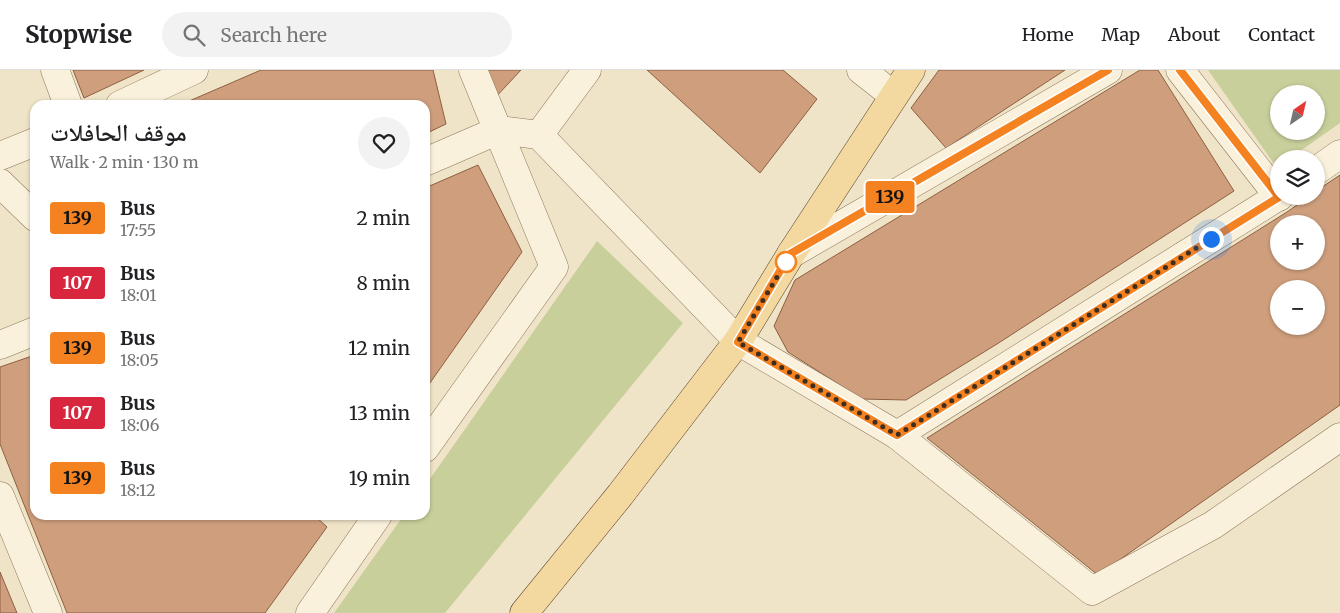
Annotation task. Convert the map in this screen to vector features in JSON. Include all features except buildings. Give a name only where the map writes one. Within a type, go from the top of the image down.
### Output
[{"type":"main road","points":[[524,613],[620,495],[738,342],[790,254],[911,70]]},
{"type":"street","points":[[55,70],[66,100]]},
{"type":"street","points":[[131,100],[194,70]]},
{"type":"street","points":[[430,441],[554,267],[473,70]]},
{"type":"street","points":[[539,135],[586,70]]},
{"type":"street","points":[[861,70],[893,95]]},
{"type":"street","points":[[790,254],[1108,70]]},
{"type":"street","points":[[1180,70],[1270,185]]},
{"type":"street","points":[[430,160],[498,130],[539,135],[738,342],[897,435],[1092,591],[1213,525],[1340,437]]},
{"type":"street","points":[[0,156],[30,144]]},
{"type":"street","points":[[1325,165],[1340,154]]},
{"type":"street","points":[[0,183],[30,212]]},
{"type":"street","points":[[897,435],[1270,202]]},
{"type":"street","points":[[0,345],[30,333]]},
{"type":"street","points":[[0,496],[48,613]]},
{"type":"street","points":[[310,613],[366,520]]},
{"type":"green space","points":[[1208,70],[1340,70],[1340,123],[1325,134],[1325,85],[1270,85],[1270,140],[1316,140],[1302,150],[1270,150],[1270,158]]},
{"type":"green space","points":[[597,241],[683,323],[445,613],[334,613],[400,520],[430,520],[430,479]]},
{"type":"bus line","name":"139","points":[[1108,70],[790,254],[738,342],[897,435],[1279,197],[1180,70]]},
{"type":"route","points":[[786,262],[738,342],[897,435],[1211,239]]}]
